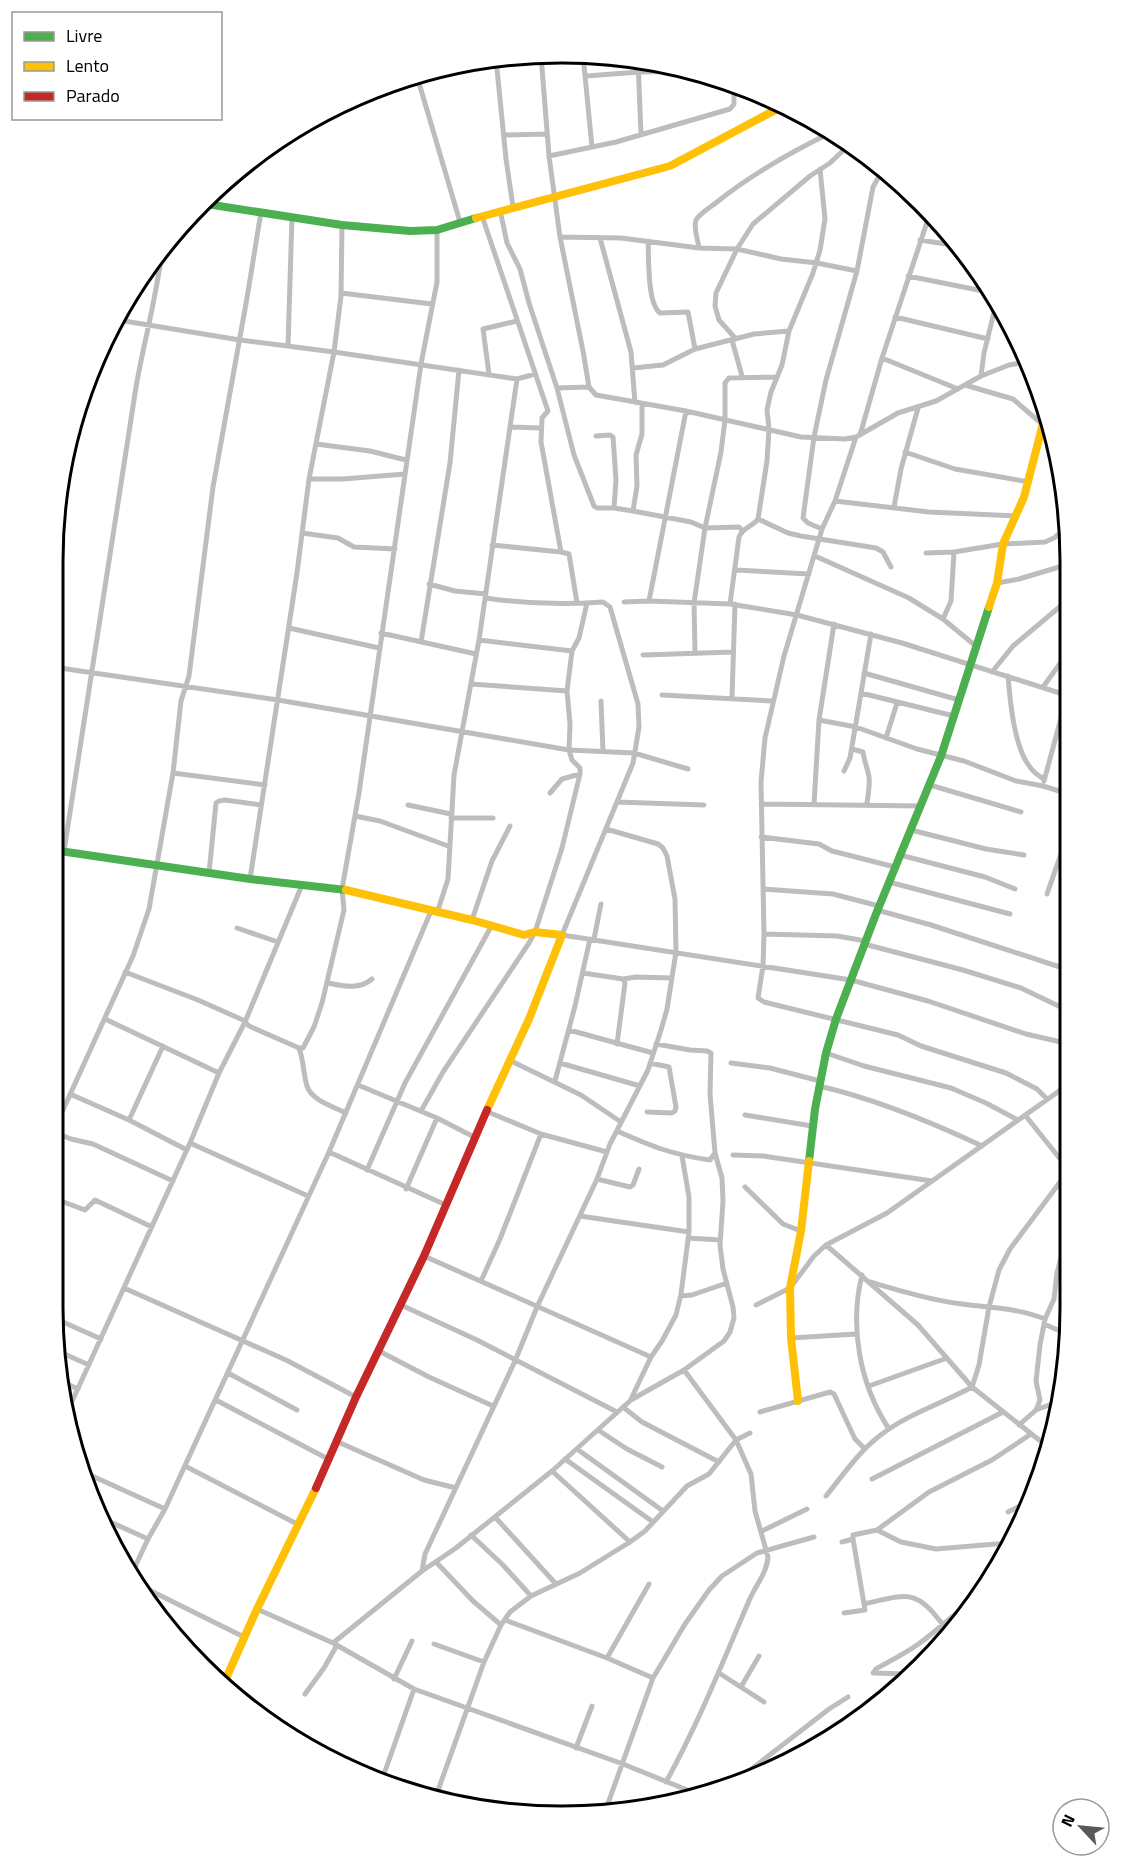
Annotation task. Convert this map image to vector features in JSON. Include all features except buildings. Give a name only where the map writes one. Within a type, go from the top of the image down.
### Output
[{"type":"street","points":[[542,64],[549,156],[560,237],[589,387],[596,395],[814,438],[845,439],[858,436],[898,413],[936,401],[981,376],[1019,363]]},
{"type":"street","points":[[584,64],[592,147]]},
{"type":"street","points":[[497,67],[513,207]]},
{"type":"street","points":[[639,72],[641,134]]},
{"type":"street","points":[[586,76],[652,72]]},
{"type":"street","points":[[419,84],[460,222]]},
{"type":"street","points":[[549,156],[625,140],[730,109],[734,104],[734,94]]},
{"type":"street","points":[[213,205],[342,225],[410,231],[437,230],[491,213],[670,166],[774,111]]},
{"type":"street","points":[[504,135],[548,134]]},
{"type":"street","points":[[699,248],[695,224],[705,211],[740,183],[771,163],[822,137]]},
{"type":"street","points":[[742,376],[734,339],[717,316],[716,293],[737,249],[753,224],[843,151]]},
{"type":"street","points":[[732,697],[733,604],[739,537],[742,530],[754,524],[758,519],[767,461],[769,429],[767,410],[771,392],[782,365],[789,331],[817,263],[825,219],[820,169]]},
{"type":"street","points":[[822,529],[808,523],[803,518],[814,438],[826,380],[857,271],[873,188],[879,177]]},
{"type":"street","points":[[63,1109],[125,972],[149,909],[173,773],[181,701],[189,676],[213,487],[261,212]]},
{"type":"street","points":[[491,213],[517,321],[548,411],[542,417],[541,442],[561,552]]},
{"type":"street","points":[[491,213],[520,269],[557,388],[574,455],[594,506],[665,517],[705,528],[739,527],[742,530]]},
{"type":"street","points":[[288,346],[292,217]]},
{"type":"street","points":[[926,223],[858,436],[835,501],[822,529],[772,701],[760,782],[764,934],[763,966],[758,998],[898,1035],[921,1046],[1006,1073],[1036,1089],[1047,1099]]},
{"type":"street","points":[[250,879],[289,628],[309,479],[334,352],[341,293],[342,225]]},
{"type":"street","points":[[125,972],[198,1000],[299,1048],[303,1048],[314,1027],[328,984],[344,910],[342,889],[355,816],[421,364],[437,282],[437,230]]},
{"type":"street","points":[[560,237],[648,241],[699,248],[737,249],[781,259],[857,271]]},
{"type":"street","points":[[600,238],[631,352],[635,403]]},
{"type":"street","points":[[920,240],[945,244]]},
{"type":"street","points":[[648,241],[651,292],[656,311],[660,313],[688,312],[695,349]]},
{"type":"street","points":[[160,266],[157,292],[147,326],[64,851],[250,879],[342,889],[472,920],[524,935],[535,932],[592,939],[851,980],[928,1001],[1026,1034],[1060,1042]]},
{"type":"street","points":[[908,276],[979,290]]},
{"type":"street","points":[[341,293],[432,304]]},
{"type":"street","points":[[981,376],[994,314]]},
{"type":"street","points":[[895,317],[988,339]]},
{"type":"street","points":[[125,321],[517,380],[535,374]]},
{"type":"street","points":[[489,374],[483,329],[517,321]]},
{"type":"street","points":[[633,368],[663,365],[695,349],[754,334],[789,331]]},
{"type":"street","points":[[882,358],[958,389]]},
{"type":"street","points":[[421,642],[450,463],[459,370]]},
{"type":"street","points":[[695,652],[694,603],[705,528],[721,452],[726,380],[742,376],[777,377]]},
{"type":"street","points":[[135,1565],[165,1509],[216,1400],[329,1152],[448,879],[448,846],[454,775],[479,640],[517,380]]},
{"type":"street","points":[[965,385],[1013,399],[1040,422]]},
{"type":"street","points":[[557,388],[589,387]]},
{"type":"street","points":[[633,511],[637,486],[636,455],[642,434],[642,404]]},
{"type":"street","points":[[894,507],[905,452],[918,408]]},
{"type":"street","points":[[649,601],[686,411]]},
{"type":"street","points":[[510,427],[540,428]]},
{"type":"street","points":[[798,1401],[790,1338],[790,1288],[801,1231],[812,1126],[826,1053],[836,1019],[878,908],[941,756],[996,583],[1003,544],[1017,516],[1029,482],[1041,427]]},
{"type":"street","points":[[596,436],[610,435],[613,437],[616,480],[614,508]]},
{"type":"street","points":[[316,444],[370,451],[406,460]]},
{"type":"street","points":[[905,452],[955,469],[1029,482]]},
{"type":"street","points":[[309,479],[344,479],[405,474]]},
{"type":"street","points":[[835,501],[929,512],[1017,516]]},
{"type":"street","points":[[758,519],[788,533],[876,548],[883,552],[891,567]]},
{"type":"street","points":[[302,532],[338,538],[354,547],[394,549]]},
{"type":"street","points":[[926,553],[954,552],[1003,544],[1045,542],[1059,534]]},
{"type":"street","points":[[492,545],[561,552],[569,555],[577,603]]},
{"type":"street","points":[[943,619],[951,601],[954,552]]},
{"type":"street","points":[[815,556],[909,598],[943,619],[977,647]]},
{"type":"street","points":[[996,583],[1060,567]]},
{"type":"street","points":[[736,570],[809,574]]},
{"type":"street","points":[[227,1676],[257,1609],[300,1525],[356,1397],[424,1256],[529,1019],[633,763],[639,727],[638,704],[610,607],[603,602],[521,603],[429,584]]},
{"type":"street","points":[[624,602],[733,604],[797,615],[871,634],[1060,693]]},
{"type":"street","points":[[421,1111],[443,1072],[514,968],[535,932],[562,848],[580,774],[580,768],[572,760],[568,750],[570,724],[567,691],[572,651],[579,638],[587,603]]},
{"type":"street","points":[[992,672],[1013,646],[1060,607]]},
{"type":"street","points":[[814,804],[819,720],[834,624]]},
{"type":"street","points":[[289,628],[379,648]]},
{"type":"street","points":[[381,633],[476,654]]},
{"type":"street","points":[[844,771],[852,749],[871,634]]},
{"type":"street","points":[[479,640],[572,651]]},
{"type":"street","points":[[643,655],[733,652]]},
{"type":"street","points":[[1043,687],[1060,663]]},
{"type":"street","points":[[63,669],[278,700],[568,750],[634,753],[688,769]]},
{"type":"street","points":[[864,673],[959,700]]},
{"type":"street","points":[[1008,676],[1020,749],[1028,766],[1043,783]]},
{"type":"street","points":[[471,684],[567,691]]},
{"type":"street","points":[[861,693],[954,716]]},
{"type":"street","points":[[662,695],[732,697],[772,701]]},
{"type":"street","points":[[601,701],[603,752]]},
{"type":"street","points":[[886,738],[897,703]]},
{"type":"street","points":[[819,720],[856,727],[941,756],[964,761],[1016,781],[1043,783],[1060,790]]},
{"type":"street","points":[[1043,783],[1060,724]]},
{"type":"street","points":[[852,749],[863,753],[864,756],[864,764],[869,776],[867,803]]},
{"type":"street","points":[[173,773],[265,785]]},
{"type":"street","points":[[550,793],[562,779],[580,774]]},
{"type":"street","points":[[930,785],[1021,812]]},
{"type":"street","points":[[209,873],[216,803],[225,800],[261,805]]},
{"type":"street","points":[[617,802],[704,805]]},
{"type":"street","points":[[761,804],[867,803],[922,806]]},
{"type":"street","points":[[408,805],[451,816],[493,818]]},
{"type":"street","points":[[355,816],[380,821],[448,846]]},
{"type":"street","points":[[472,920],[492,861],[510,826]]},
{"type":"street","points":[[422,1570],[425,1554],[597,1179],[606,1152],[640,1086],[650,1063],[667,1009],[676,952],[675,899],[667,856],[658,844],[606,829]]},
{"type":"street","points":[[911,830],[986,849],[1024,855]]},
{"type":"street","points":[[761,837],[819,844],[832,851],[895,867]]},
{"type":"street","points":[[900,855],[985,877],[1015,889]]},
{"type":"street","points":[[1047,894],[1060,857]]},
{"type":"street","points":[[889,882],[1010,914]]},
{"type":"street","points":[[72,1401],[187,1150],[219,1073],[245,1023],[302,885]]},
{"type":"street","points":[[763,889],[833,894],[1060,967]]},
{"type":"street","points":[[555,1081],[602,904]]},
{"type":"street","points":[[367,1170],[397,1101],[492,926]]},
{"type":"street","points":[[237,928],[278,942]]},
{"type":"street","points":[[764,934],[837,936],[865,942],[1021,988],[1060,1007]]},
{"type":"street","points":[[583,973],[623,979],[672,978]]},
{"type":"street","points":[[328,984],[352,987],[360,986],[372,979]]},
{"type":"street","points":[[617,1044],[623,1011],[625,983],[623,979]]},
{"type":"street","points":[[105,1018],[219,1073]]},
{"type":"street","points":[[569,1030],[653,1053]]},
{"type":"street","points":[[305,1694],[324,1668],[335,1644],[422,1570],[495,1518],[566,1459],[631,1400],[684,1370],[724,1341],[730,1332],[734,1318],[723,1269],[720,1240],[722,1178],[715,1153],[710,1094],[711,1053],[656,1044]]},
{"type":"street","points":[[129,1120],[164,1046]]},
{"type":"street","points":[[299,1048],[310,1093],[346,1113]]},
{"type":"street","points":[[826,1053],[864,1066],[951,1088],[1018,1120]]},
{"type":"street","points":[[510,1060],[555,1081],[605,1109],[621,1122]]},
{"type":"street","points":[[560,1063],[640,1086]]},
{"type":"street","points":[[647,1112],[672,1113],[676,1107],[669,1067],[650,1063]]},
{"type":"street","points":[[731,1063],[770,1068],[874,1101],[951,1131],[982,1146]]},
{"type":"street","points":[[358,1085],[438,1118],[476,1138]]},
{"type":"street","points":[[756,1305],[790,1288],[814,1256],[826,1245],[887,1213],[1060,1090]]},
{"type":"street","points":[[70,1094],[129,1120],[187,1150]]},
{"type":"street","points":[[488,1112],[541,1134],[606,1152]]},
{"type":"street","points":[[745,1115],[812,1126]]},
{"type":"street","points":[[1025,1115],[1060,1159]]},
{"type":"street","points":[[406,1188],[438,1118]]},
{"type":"street","points":[[617,1131],[660,1150],[682,1156],[710,1160],[715,1153]]},
{"type":"street","points":[[481,1281],[541,1134]]},
{"type":"street","points":[[63,1136],[93,1144],[173,1180]]},
{"type":"street","points":[[190,1143],[308,1196]]},
{"type":"street","points":[[329,1152],[446,1205]]},
{"type":"street","points":[[733,1155],[751,1155],[932,1181]]},
{"type":"street","points":[[631,1400],[651,1357],[676,1316],[681,1296],[686,1272],[689,1235],[689,1197],[682,1156]]},
{"type":"street","points":[[597,1179],[630,1187],[639,1169]]},
{"type":"street","points":[[826,1496],[865,1449],[889,1429],[972,1387],[982,1354],[989,1306],[999,1270],[1010,1250],[1060,1182]]},
{"type":"street","points":[[745,1187],[783,1224],[801,1231]]},
{"type":"street","points":[[63,1202],[85,1210],[95,1200],[152,1227]]},
{"type":"street","points":[[580,1216],[720,1240]]},
{"type":"street","points":[[826,1245],[918,1325],[972,1387],[1042,1442]]},
{"type":"street","points":[[424,1256],[651,1357]]},
{"type":"street","points":[[1036,1410],[1040,1400],[1036,1381],[1045,1322],[1054,1299],[1060,1261]]},
{"type":"street","points":[[862,1275],[858,1292],[856,1334],[877,1411],[889,1429]]},
{"type":"street","points":[[681,1296],[692,1295],[727,1282]]},
{"type":"street","points":[[869,1282],[914,1296],[963,1305],[1021,1311],[1059,1330]]},
{"type":"street","points":[[124,1288],[286,1360],[356,1397]]},
{"type":"street","points":[[401,1305],[477,1340],[617,1412]]},
{"type":"street","points":[[63,1322],[100,1339]]},
{"type":"street","points":[[790,1338],[856,1334]]},
{"type":"street","points":[[379,1351],[493,1406]]},
{"type":"street","points":[[65,1354],[89,1365]]},
{"type":"street","points":[[869,1386],[947,1358]]},
{"type":"street","points":[[666,1782],[695,1727],[753,1590],[768,1564],[768,1550],[755,1511],[751,1474],[736,1440],[684,1370]]},
{"type":"street","points":[[228,1373],[297,1410]]},
{"type":"street","points":[[69,1385],[78,1389]]},
{"type":"street","points":[[760,1412],[830,1392],[834,1394],[855,1438],[865,1449]]},
{"type":"street","points":[[216,1400],[330,1460]]},
{"type":"street","points":[[1019,1425],[1036,1410],[1050,1405]]},
{"type":"street","points":[[623,1407],[642,1422],[719,1462]]},
{"type":"street","points":[[872,1479],[1004,1412]]},
{"type":"street","points":[[598,1430],[627,1449],[662,1467]]},
{"type":"street","points":[[438,1790],[484,1662],[503,1622],[518,1604],[580,1573],[630,1542],[653,1522],[687,1486],[710,1474],[736,1440],[750,1433]]},
{"type":"street","points":[[844,1613],[865,1610],[853,1535],[877,1530],[929,1492],[992,1460],[1031,1434]]},
{"type":"street","points":[[338,1442],[424,1480],[456,1488]]},
{"type":"street","points":[[577,1449],[663,1511]]},
{"type":"street","points":[[566,1459],[653,1522]]},
{"type":"street","points":[[185,1466],[300,1525]]},
{"type":"street","points":[[552,1471],[630,1542]]},
{"type":"street","points":[[92,1476],[165,1509]]},
{"type":"street","points":[[1008,1512],[1018,1507]]},
{"type":"street","points":[[762,1531],[807,1509]]},
{"type":"street","points":[[495,1518],[556,1584]]},
{"type":"street","points":[[112,1523],[148,1539]]},
{"type":"street","points":[[877,1530],[901,1542],[936,1549],[1000,1544]]},
{"type":"street","points":[[471,1535],[531,1596]]},
{"type":"street","points":[[608,1804],[653,1678],[685,1624],[716,1583],[739,1563],[757,1552],[814,1537]]},
{"type":"street","points":[[842,1542],[853,1539]]},
{"type":"street","points":[[436,1562],[473,1601],[503,1622],[607,1658],[653,1678]]},
{"type":"street","points":[[607,1658],[649,1584]]},
{"type":"street","points":[[152,1592],[244,1637]]},
{"type":"street","points":[[864,1604],[909,1596],[924,1603],[944,1627]]},
{"type":"street","points":[[257,1609],[335,1644],[414,1689],[623,1764],[687,1790]]},
{"type":"street","points":[[899,1674],[873,1673],[876,1669],[940,1631]]},
{"type":"street","points":[[394,1679],[412,1641]]},
{"type":"street","points":[[434,1644],[484,1662]]},
{"type":"street","points":[[741,1687],[759,1656]]},
{"type":"street","points":[[719,1672],[764,1702]]},
{"type":"street","points":[[384,1773],[414,1689]]},
{"type":"street","points":[[754,1767],[848,1697]]},
{"type":"street","points":[[576,1748],[592,1706]]},
{"type":"traffic: fast","points":[[213,205],[342,225],[410,231],[437,230],[476,218]]},
{"type":"traffic: fast","points":[[809,1161],[815,1109],[826,1053],[836,1019],[941,756],[989,607]]},
{"type":"traffic: fast","points":[[63,851],[250,879],[346,890]]},
{"type":"traffic: slow","points":[[476,218],[670,166],[774,111]]},
{"type":"traffic: slow","points":[[989,607],[997,583],[1003,544],[1024,497],[1042,428]]},
{"type":"traffic: slow","points":[[346,890],[524,935],[535,932],[562,935],[529,1019],[487,1110]]},
{"type":"traffic: slow","points":[[798,1401],[791,1338],[790,1288],[801,1231],[809,1161]]},
{"type":"traffic: slow","points":[[227,1676],[316,1488]]},
{"type":"traffic: jam","points":[[316,1488],[356,1397],[424,1256],[487,1110]]}]
